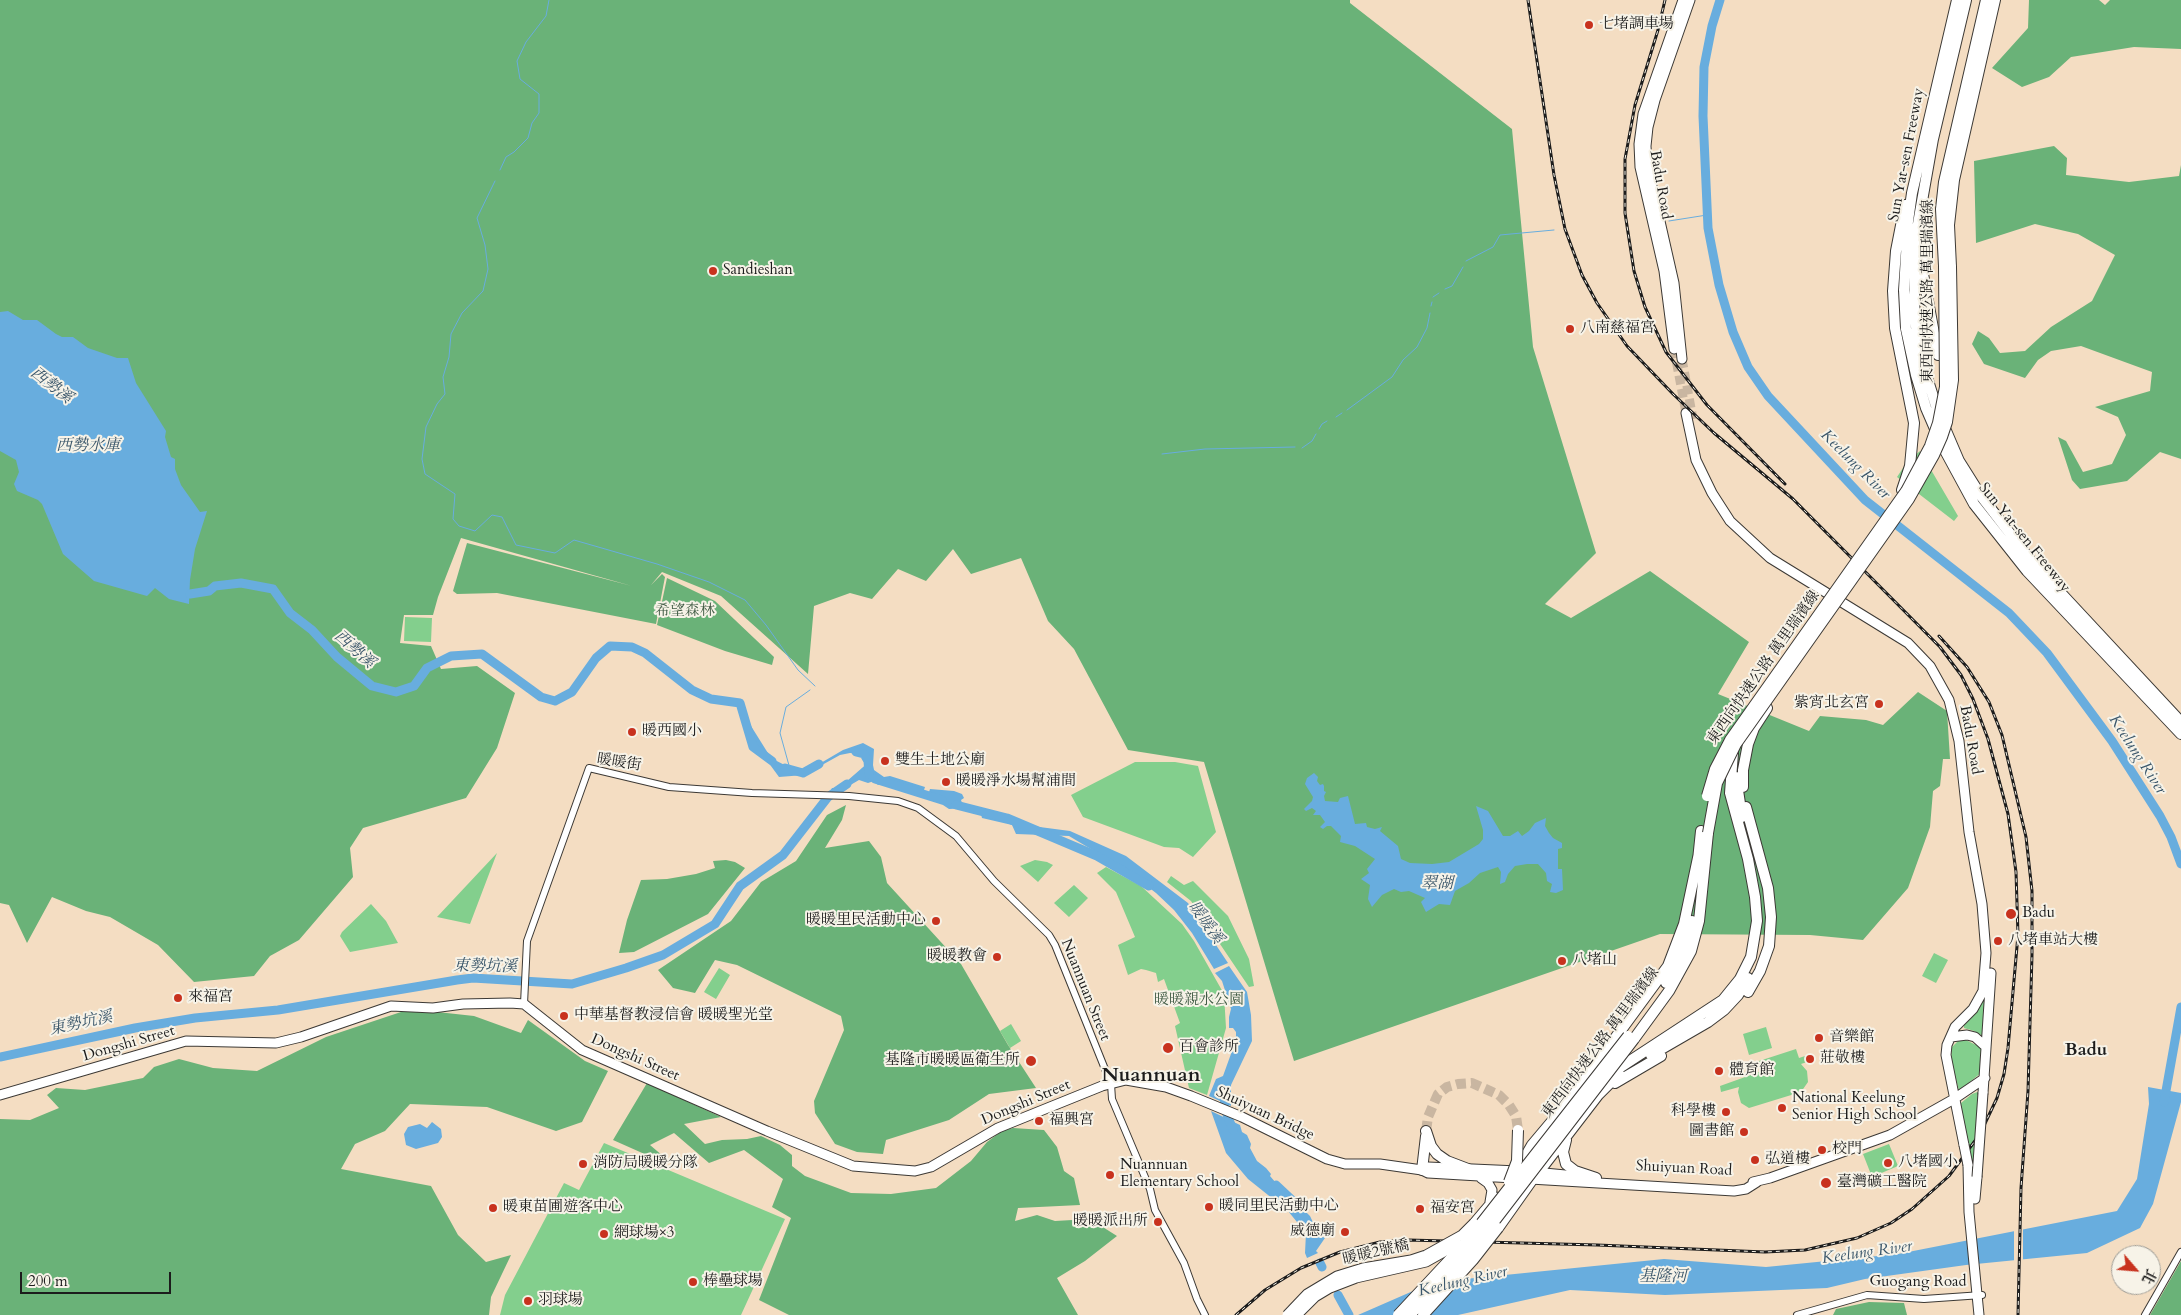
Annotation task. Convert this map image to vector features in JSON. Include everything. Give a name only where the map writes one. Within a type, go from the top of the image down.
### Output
[{"type":"highway","name":"Sun Yat-sen Freeway","points":[[1957,0],[1921,149],[1912,193],[1906,247],[1904,290],[1906,329],[1916,375],[1926,408],[1942,446],[1974,504],[2026,570],[2088,638],[2181,734]]},
{"type":"highway","name":"Sun Yat-sen Freeway","points":[[1966,0],[1933,139],[1916,235],[1914,302],[1917,339],[1924,368],[1959,461],[1981,496],[2032,562],[2181,722]]},
{"type":"highway","name":"東西向快速公路 萬里瑞濱線","points":[[1398,1315],[1476,1227],[1669,991],[1691,951],[1699,921],[1711,778],[1730,740],[1906,491],[1930,446],[1938,423],[1944,387],[1949,181],[1969,91],[1986,0]]},
{"type":"highway","name":"東西向快速公路 萬里瑞濱線","points":[[1969,91],[1995,0]]},
{"type":"highway","points":[[1423,1315],[1473,1260],[1572,1128],[1614,1078],[1708,1022],[1724,1010],[1738,995],[1754,968],[1762,935],[1763,902],[1757,870],[1740,809],[1736,784],[1736,767],[1754,705],[1924,470],[1940,435],[1948,395],[1924,282],[1922,255],[1933,139]]},
{"type":"highway","points":[[1514,1175],[1575,1100],[1618,1068],[1712,1009],[1732,990],[1746,968],[1755,938],[1757,921],[1756,896],[1748,859],[1732,806],[1730,782],[1732,757],[1739,733],[1754,705],[1902,490],[1910,466],[1914,423],[1895,328],[1893,291],[1896,251],[1914,164],[1921,149]]},
{"type":"highway","name":"東西向快速公路 萬里瑞濱線","points":[[1410,1315],[1492,1223],[1631,1038],[1681,956],[1694,912],[1699,853],[1714,792],[1728,758],[1909,499],[1942,437],[1947,422],[1953,380],[1947,266]]},
{"type":"highway","points":[[1598,1095],[1727,1016],[1746,995],[1760,971],[1769,946],[1771,918],[1768,888],[1746,811],[1742,778],[1746,749],[1757,723],[1815,632]]},
{"type":"highway","points":[[1514,1175],[1532,1146],[1569,1101],[1668,966],[1684,924],[1699,853]]},
{"type":"highway","points":[[1572,1128],[1564,1148],[1565,1161],[1575,1171],[1596,1178]]},
{"type":"highway","points":[[1476,1227],[1513,1174],[1518,1153],[1518,1130]]},
{"type":"highway","points":[[1422,1170],[1426,1131],[1431,1146],[1437,1154],[1447,1161],[1468,1169]]},
{"type":"main road","name":"Badu Road","points":[[1674,350],[1664,271],[1640,167],[1639,144],[1642,114],[1683,0]]},
{"type":"main road","name":"Badu Road","points":[[1682,359],[1674,283],[1647,164],[1646,146],[1654,100],[1690,0]]},
{"type":"main road","name":"Badu Road","points":[[1689,416],[1691,442],[1703,475],[1730,521],[1744,536],[1770,558],[1901,638],[1930,666],[1939,680],[1954,715],[1970,832],[1986,916],[1990,994],[1977,1177],[1972,1211]]},
{"type":"main road","name":"Badu Road","points":[[1972,1211],[1968,1165],[1946,1055],[1955,1027],[1980,1000],[1983,991],[1986,916]]},
{"type":"main road","name":"Dongshi Street","points":[[0,1095],[186,1041],[276,1044],[302,1037],[390,1006],[433,1008],[524,1001],[582,1050],[767,1131],[853,1166],[915,1171],[931,1167],[998,1128],[1111,1084],[1126,1080],[1166,1087],[1191,1096]]},
{"type":"main road","points":[[1951,1037],[1967,1035],[1975,1037],[1986,1047]]},
{"type":"main road","points":[[1757,1182],[1890,1135],[1954,1099],[1985,1078]]},
{"type":"main road","name":"Shuiyuan Bridge","points":[[1191,1096],[1242,1117],[1327,1159]]},
{"type":"main road","name":"Shuiyuan Road","points":[[1327,1159],[1345,1164],[1380,1164],[1422,1170],[1428,1174],[1477,1177],[1514,1175]]},
{"type":"main road","name":"Shuiyuan Road","points":[[1422,1170],[1428,1167],[1468,1169],[1535,1177],[1734,1192],[1746,1189],[1757,1182]]},
{"type":"main road","points":[[1486,1209],[1514,1175]]},
{"type":"main road","points":[[1476,1227],[1492,1198],[1492,1190],[1485,1180],[1477,1177]]},
{"type":"main road","name":"Shuiyuan Road","points":[[1535,1177],[1596,1178],[1734,1186],[1757,1182]]},
{"type":"main road","points":[[1476,1227],[1535,1177]]},
{"type":"main road","points":[[1972,1211],[1979,1291],[1979,1315]]},
{"type":"main road","name":"暖暖2號橋","points":[[1287,1315],[1306,1294],[1337,1276],[1363,1268],[1411,1260],[1426,1255],[1476,1227]]},
{"type":"main road","name":"暖暖2號橋","points":[[1297,1315],[1315,1297],[1330,1288],[1356,1278],[1426,1262],[1451,1249],[1476,1227]]},
{"type":"main road","points":[[1979,1291],[1984,1315]]},
{"type":"street","name":"暖暖街","points":[[524,1001],[527,941],[589,768],[669,787],[820,796]]},
{"type":"street","name":"Nuannuan Street","points":[[820,796],[849,796],[898,802],[921,810],[956,836],[994,880],[1049,935],[1111,1084],[1112,1099],[1150,1189],[1155,1210],[1184,1264],[1205,1315]]},
{"type":"street","points":[[2145,1315],[2181,1252]]},
{"type":"street","name":"Guogang Road","points":[[1797,1315],[1836,1302],[1867,1295],[1879,1294],[1916,1299],[1979,1291]]},
{"type":"green space","points":[[0,0],[1350,0],[1350,3],[1512,129],[1533,347],[1596,553],[1545,604],[1571,618],[1650,571],[1749,642],[1718,694],[1809,731],[1820,716],[1866,720],[1883,725],[1918,692],[1947,711],[1950,759],[1943,759],[1940,786],[1933,791],[1930,827],[1908,888],[1863,940],[1810,935],[1660,934],[1294,1061],[1204,762],[1128,750],[1074,649],[1048,621],[1021,558],[971,574],[953,549],[926,581],[898,569],[872,599],[850,593],[814,606],[808,674],[721,596],[662,572],[651,585],[662,574],[665,577],[656,624],[497,593],[457,594],[453,591],[467,543],[632,586],[461,538],[433,615],[404,615],[400,643],[431,646],[441,669],[477,666],[515,693],[497,748],[466,798],[363,828],[350,848],[353,877],[299,940],[270,956],[254,976],[194,982],[158,945],[110,917],[86,911],[52,897],[27,943],[9,905],[0,903]]},
{"type":"green space","points":[[2029,0],[2099,0],[2105,5],[2110,0],[2181,0],[2181,49],[2134,47],[2071,57],[2049,77],[2022,87],[1992,68],[2028,28]]},
{"type":"green space","points":[[2054,146],[2067,158],[2066,175],[2129,182],[2179,176],[2181,165],[2181,459],[2160,452],[2127,481],[2080,489],[2072,480],[2058,437],[2066,441],[2083,472],[2112,464],[2126,435],[2118,417],[2095,407],[2150,391],[2152,372],[2081,346],[2051,351],[2038,360],[2025,378],[1984,364],[1972,344],[1978,331],[1989,338],[2000,353],[2025,351],[2051,327],[2092,301],[2115,255],[2078,234],[2035,224],[1976,243],[1974,161]]},
{"type":"green space","points":[[1920,451],[1958,516],[1954,521],[1897,477],[1907,462]]},
{"type":"green space","name":"希望森林","points":[[667,578],[715,601],[774,657],[772,665],[725,651],[657,625]]},
{"type":"green space","points":[[405,617],[432,618],[431,642],[404,641]]},
{"type":"green space","points":[[1135,762],[1175,762],[1198,766],[1216,832],[1193,857],[1179,848],[1164,847],[1083,817],[1071,795]]},
{"type":"green space","points":[[846,805],[842,820],[825,848],[869,841],[881,857],[887,883],[961,964],[1008,1045],[1036,1088],[989,1094],[949,1120],[886,1140],[883,1154],[857,1152],[835,1144],[815,1113],[814,1101],[844,1030],[841,1016],[737,965],[715,960],[695,993],[673,988],[658,970],[731,921],[761,882],[796,861],[827,815]]},
{"type":"green space","points":[[497,853],[470,924],[437,917]]},
{"type":"green space","points":[[726,860],[735,862],[745,868],[708,914],[634,952],[619,953],[627,920],[641,880],[667,879],[696,874],[715,868],[713,861]]},
{"type":"green space","points":[[1035,860],[1053,865],[1038,882],[1020,866]]},
{"type":"green space","name":"暖暖親水公園","points":[[1106,867],[1141,886],[1182,924],[1194,941],[1224,994],[1226,1028],[1207,1095],[1189,1088],[1175,1026],[1180,1023],[1164,979],[1158,982],[1156,973],[1141,969],[1128,975],[1118,945],[1135,937],[1116,892],[1097,873]]},
{"type":"green space","points":[[1171,876],[1184,885],[1193,881],[1228,916],[1249,959],[1254,986],[1249,987],[1191,901],[1167,882]]},
{"type":"green space","points":[[1074,885],[1088,898],[1069,917],[1054,903]]},
{"type":"green space","points":[[371,904],[386,921],[398,943],[350,952],[340,936]]},
{"type":"green space","points":[[1934,953],[1948,960],[1936,983],[1922,976]]},
{"type":"green space","points":[[719,968],[730,975],[716,999],[704,992]]},
{"type":"green space","points":[[1984,1000],[1986,1002],[1983,1036],[1964,1028],[1964,1025]]},
{"type":"green space","points":[[410,1009],[474,1016],[521,1033],[528,1020],[585,1061],[608,1071],[582,1122],[556,1131],[487,1107],[410,1104],[385,1131],[355,1144],[341,1169],[431,1186],[458,1235],[486,1262],[511,1255],[491,1297],[489,1315],[0,1315],[0,1119],[30,1120],[59,1108],[47,1095],[56,1088],[85,1090],[143,1078],[154,1067],[179,1059],[213,1068],[257,1071],[326,1037]]},
{"type":"green space","points":[[1011,1024],[1021,1041],[1010,1048],[1000,1031]]},
{"type":"green space","points":[[1766,1027],[1772,1048],[1749,1055],[1743,1034]]},
{"type":"green space","points":[[1966,1040],[1980,1047],[1983,1054],[1982,1072],[1959,1091],[1951,1059],[1952,1047],[1958,1041]]},
{"type":"green space","points":[[1796,1049],[1799,1058],[1805,1056],[1807,1062],[1801,1064],[1807,1071],[1808,1082],[1801,1092],[1749,1108],[1741,1103],[1738,1092],[1739,1087],[1721,1092],[1720,1086],[1762,1071],[1759,1061]]},
{"type":"green space","points":[[647,1083],[721,1117],[684,1124],[705,1144],[722,1140],[747,1139],[761,1136],[780,1145],[792,1155],[792,1166],[805,1176],[851,1193],[891,1194],[936,1188],[971,1161],[987,1142],[1002,1131],[1013,1128],[1044,1130],[1057,1147],[1064,1171],[1074,1178],[1080,1205],[1018,1208],[1015,1221],[1037,1215],[1055,1221],[1090,1219],[1117,1236],[1085,1261],[1057,1278],[1078,1315],[789,1315],[759,1300],[791,1218],[772,1207],[783,1179],[744,1150],[709,1163],[674,1133],[650,1145],[670,1162],[658,1160],[613,1140]]},
{"type":"green space","points":[[1980,1091],[1974,1176],[1962,1118],[1961,1103],[1972,1094]]},
{"type":"green space","points":[[604,1143],[785,1219],[741,1315],[500,1315],[505,1295],[564,1183],[579,1190]]},
{"type":"green space","points":[[1889,1144],[1898,1166],[1872,1177],[1863,1154]]},
{"type":"green space","points":[[2181,1261],[2181,1315],[2150,1315]]},
{"type":"green space","points":[[1869,1302],[1904,1303],[1907,1315],[1833,1315],[1836,1309]]},
{"type":"water","name":"西勢水庫","points":[[8,311],[23,320],[37,320],[56,334],[62,337],[73,337],[88,348],[117,358],[128,358],[136,383],[166,431],[165,437],[171,457],[175,459],[175,469],[181,485],[200,512],[207,511],[195,549],[190,580],[189,604],[169,599],[155,588],[147,596],[94,581],[63,554],[42,504],[38,500],[17,491],[14,484],[19,472],[16,460],[0,451],[0,312]]},
{"type":"water","points":[[751,726],[771,758],[802,774],[843,750],[863,743],[874,749],[874,770],[884,777],[890,776],[925,787],[923,793],[888,782],[878,785],[874,781],[868,783],[859,780],[842,790],[831,790],[832,788],[839,788],[870,761],[861,754],[850,753],[840,755],[804,775],[779,777],[744,729]]},
{"type":"water","name":"翠湖","points":[[1314,773],[1318,777],[1317,781],[1320,785],[1323,784],[1324,786],[1324,791],[1326,792],[1324,796],[1325,801],[1338,802],[1340,798],[1348,796],[1355,824],[1366,823],[1367,827],[1375,829],[1382,827],[1380,831],[1398,846],[1401,859],[1410,863],[1432,864],[1449,862],[1479,844],[1483,839],[1483,830],[1476,806],[1488,811],[1503,836],[1510,836],[1518,831],[1522,836],[1535,823],[1546,818],[1545,826],[1549,833],[1553,838],[1562,843],[1562,848],[1558,849],[1558,869],[1562,869],[1563,890],[1556,893],[1550,892],[1552,884],[1547,881],[1546,873],[1538,864],[1527,864],[1515,866],[1508,874],[1505,882],[1500,884],[1501,872],[1498,867],[1480,873],[1469,883],[1455,891],[1450,905],[1439,904],[1426,912],[1421,902],[1425,898],[1409,891],[1401,892],[1394,889],[1382,895],[1372,907],[1368,899],[1370,885],[1361,879],[1369,873],[1367,869],[1375,859],[1355,846],[1340,842],[1341,836],[1331,826],[1323,829],[1320,827],[1325,822],[1320,815],[1313,815],[1316,811],[1312,808],[1306,811],[1304,809],[1312,801],[1313,797],[1305,784],[1307,778]]},
{"type":"water","points":[[930,789],[954,791],[962,794],[964,798],[961,800],[962,803],[979,807],[985,814],[996,819],[1010,816],[1027,830],[1032,826],[1070,831],[1126,856],[1188,903],[1228,963],[1214,969],[1192,933],[1174,910],[1156,893],[1126,870],[1069,836],[1016,834],[1012,825],[982,818],[981,814],[972,808],[949,809],[928,795]]},
{"type":"water","points":[[1229,966],[1247,992],[1251,1015],[1252,1041],[1231,1085],[1231,1106],[1209,1096],[1216,1079],[1223,1076],[1236,1040],[1236,1032],[1233,1028],[1229,1028],[1231,1009],[1222,981],[1215,973]]},
{"type":"water","name":"基隆河","points":[[2148,1087],[2181,1093],[2181,1102],[2153,1204],[2140,1228],[2087,1253],[1966,1265],[1865,1279],[1827,1288],[1665,1295],[1570,1290],[1458,1315],[1358,1315],[1413,1291],[1465,1279],[1664,1259],[1766,1267],[1898,1254],[2117,1211],[2137,1179],[2149,1104]]},
{"type":"water","points":[[1211,1111],[1240,1125],[1242,1132],[1247,1135],[1251,1144],[1250,1148],[1257,1161],[1266,1168],[1271,1174],[1270,1176],[1295,1205],[1301,1207],[1310,1216],[1319,1235],[1325,1238],[1316,1251],[1318,1253],[1307,1258],[1305,1253],[1306,1233],[1288,1211],[1248,1179],[1226,1153]]},
{"type":"water","points":[[432,1122],[441,1129],[442,1137],[438,1143],[416,1149],[406,1145],[404,1134],[408,1127],[420,1124],[427,1128]]},
{"type":"pier","points":[[2023,1227],[2023,1262],[2014,1263],[2014,1228]]},
{"type":"waterway","points":[[500,170],[506,157],[528,138],[532,123],[539,113],[539,94],[520,79],[517,61],[526,42],[546,16],[549,0]]},
{"type":"waterway","name":"Keelung River","points":[[1720,0],[1712,26],[1704,67],[1703,116],[1708,228],[1719,285],[1733,332],[1748,367],[1768,396],[1865,500],[2009,613],[2047,653],[2112,741],[2160,816],[2171,837],[2181,864]]},
{"type":"waterway","points":[[495,181],[477,218],[485,245],[488,269],[483,291],[462,313],[451,334],[449,357],[443,377],[445,394],[437,404],[426,427],[422,459],[425,474],[455,494],[453,519],[459,526],[475,531],[492,515],[502,517],[516,545],[555,553],[574,540],[657,564],[709,582],[745,600],[766,625],[798,670],[815,686]]},
{"type":"waterway","points":[[1669,221],[1707,215]]},
{"type":"waterway","points":[[1466,261],[1493,247],[1500,235],[1554,230]]},
{"type":"waterway","points":[[1445,289],[1452,286],[1463,267]]},
{"type":"waterway","points":[[1433,297],[1439,293]]},
{"type":"waterway","points":[[1431,306],[1432,302]]},
{"type":"waterway","points":[[1347,410],[1392,377],[1403,360],[1417,347],[1427,328],[1430,313]]},
{"type":"waterway","points":[[1336,417],[1342,413]]},
{"type":"waterway","points":[[1319,429],[1327,421]]},
{"type":"waterway","points":[[1302,448],[1312,441],[1316,434]]},
{"type":"waterway","points":[[1162,454],[1205,449],[1295,447]]},
{"type":"waterway","name":"西勢溪","points":[[190,594],[209,591],[215,586],[241,583],[273,589],[290,613],[312,630],[337,657],[372,686],[396,692],[414,686],[427,668],[451,656],[482,654],[541,697],[555,701],[572,692],[596,658],[610,646],[632,647],[645,653],[692,690],[711,699],[740,703],[753,747],[772,761]]},
{"type":"waterway","points":[[790,769],[780,733],[786,707],[810,690]]},
{"type":"waterway","name":"西勢溪","points":[[856,752],[864,754],[868,761],[869,774]]},
{"type":"waterway","name":"西勢溪","points":[[785,768],[803,773],[819,764]]},
{"type":"waterway","name":"暖暖溪","points":[[875,779],[942,800]]},
{"type":"waterway","name":"東勢坑溪","points":[[0,1057],[135,1028],[195,1018],[278,1010],[457,980],[473,978],[572,984],[626,968],[663,955],[715,924],[740,886],[783,855],[828,797],[847,784]]},
{"type":"waterway","name":"暖暖溪","points":[[956,805],[1007,818],[1097,856],[1149,886]]},
{"type":"waterway","name":"Keelung River","points":[[2164,1102],[2181,1007]]},
{"type":"waterway","name":"暖暖溪","points":[[1224,1092],[1225,1109],[1233,1130]]},
{"type":"waterway","name":"暖暖溪","points":[[1276,1185],[1292,1200],[1300,1215]]},
{"type":"waterway","name":"暖暖溪","points":[[1320,1263],[1322,1267]]},
{"type":"waterway","name":"暖暖溪","points":[[1338,1295],[1349,1315]]},
{"type":"tunnel","points":[[1674,349],[1686,413]]},
{"type":"tunnel","points":[[1682,359],[1693,419]]},
{"type":"tunnel","points":[[1426,1131],[1428,1117],[1438,1094],[1447,1087],[1472,1083],[1499,1095],[1509,1105],[1516,1116],[1518,1130]]},
{"type":"railway","points":[[1236,1315],[1265,1290],[1301,1268],[1340,1252],[1380,1242],[1408,1240],[1765,1252],[1805,1250],[1857,1238],[1891,1223],[1912,1209],[1949,1176],[1980,1134],[1997,1098],[2004,1074],[2018,935],[2016,872],[2008,814],[1988,739],[1973,699],[1961,675],[1940,647],[1793,499],[1714,433],[1673,394],[1627,346],[1597,303],[1582,275],[1565,229],[1554,175],[1528,0]]},
{"type":"railway","points":[[1665,0],[1658,30],[1635,105],[1625,159],[1625,213],[1634,271],[1645,307],[1666,352],[1707,405],[1785,484]]},
{"type":"railway","points":[[1939,636],[1967,667],[1989,702],[2002,735],[2026,837],[2032,891],[2032,955],[2028,1091],[2021,1188],[2018,1315]]},
{"type":"place","name":"七堵調車場","points":[[1589,25]]},
{"type":"place","name":"Sandieshan","points":[[713,271]]},
{"type":"place","name":"八南慈福宮","points":[[1570,329]]},
{"type":"place","name":"紫宵北玄宮","points":[[1879,704]]},
{"type":"place","name":"暖西國小","points":[[632,732]]},
{"type":"place","name":"雙生土地公廟","points":[[885,761]]},
{"type":"place","name":"暖暖淨水場幫浦間","points":[[946,782]]},
{"type":"place","name":"Badu","points":[[2011,914]]},
{"type":"place","name":"暖暖里民活動中心","points":[[936,921]]},
{"type":"place","name":"八堵車站大樓","points":[[1998,941]]},
{"type":"place","name":"暖暖教會","points":[[997,957]]},
{"type":"place","name":"八堵山","points":[[1562,961]]},
{"type":"place","name":"來福宮","points":[[178,998]]},
{"type":"place","name":"中華基督教浸信會 暖暖聖光堂","points":[[564,1016]]},
{"type":"place","name":"音樂館","points":[[1819,1038]]},
{"type":"place","name":"百會診所","points":[[1168,1048]]},
{"type":"place","name":"莊敬樓","points":[[1810,1059]]},
{"type":"place","name":"基隆市暖暖區衛生所","points":[[1031,1061]]},
{"type":"place","name":"體育館","points":[[1719,1071]]},
{"type":"place","name":"National Keelung Senior High School","points":[[1782,1108]]},
{"type":"place","name":"科學樓","points":[[1726,1112]]},
{"type":"place","name":"福興宮","points":[[1039,1121]]},
{"type":"place","name":"圖書館","points":[[1744,1132]]},
{"type":"place","name":"校門","points":[[1822,1150]]},
{"type":"place","name":"弘道樓","points":[[1755,1160]]},
{"type":"place","name":"八堵國小","points":[[1888,1163]]},
{"type":"place","name":"消防局暖暖分隊","points":[[583,1164]]},
{"type":"place","name":"Nuannuan Elementary School","points":[[1110,1175]]},
{"type":"place","name":"臺灣礦工醫院","points":[[1826,1183]]},
{"type":"place","name":"暖同里民活動中心","points":[[1209,1207]]},
{"type":"place","name":"暖東苗圃遊客中心","points":[[493,1208]]},
{"type":"place","name":"福安宮","points":[[1420,1209]]},
{"type":"place","name":"暖暖派出所","points":[[1158,1222]]},
{"type":"place","name":"威德廟","points":[[1345,1232]]},
{"type":"place","name":"網球場×3","points":[[604,1234]]},
{"type":"place","name":"棒壘球場","points":[[693,1282]]},
{"type":"place","name":"羽球場","points":[[528,1301]]},
{"type":"district","name":"Badu","points":[[2086,1051]]},
{"type":"district","name":"Nuannuan","points":[[1151,1076]]}]
